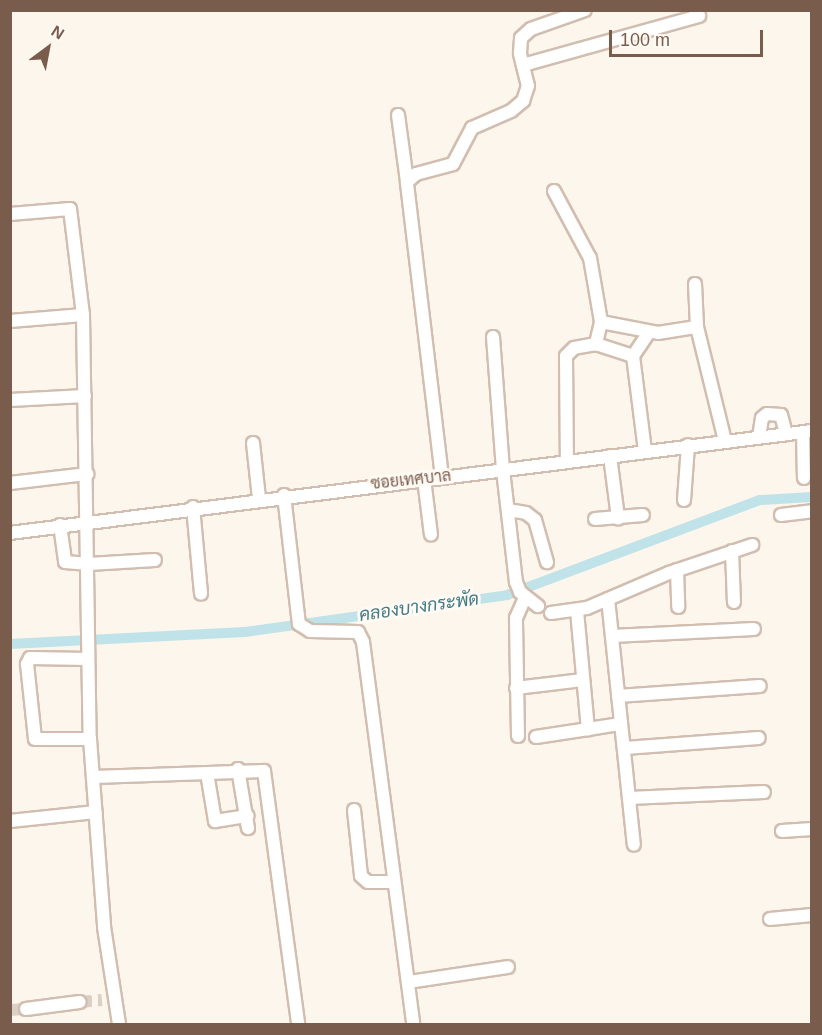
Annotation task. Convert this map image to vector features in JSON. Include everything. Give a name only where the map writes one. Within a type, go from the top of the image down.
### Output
[{"type":"street","points":[[406,182],[416,174],[453,164],[472,128],[511,111],[523,101],[528,86],[523,65],[521,38],[531,30],[585,10]]},
{"type":"street","points":[[523,65],[699,16]]},
{"type":"street","points":[[399,115],[442,477]]},
{"type":"street","points":[[554,190],[590,258],[602,322],[596,344]]},
{"type":"street","points":[[10,214],[70,209],[83,315],[89,564],[90,739],[107,999],[119,1024]]},
{"type":"street","points":[[695,284],[697,327],[725,441]]},
{"type":"street","points":[[10,321],[83,315]]},
{"type":"street","points":[[602,322],[649,332],[697,327]]},
{"type":"street","points":[[645,451],[633,356],[649,332]]},
{"type":"street","points":[[493,337],[503,470],[520,591],[516,618],[518,736]]},
{"type":"street","points":[[567,462],[566,356],[574,348],[596,344],[633,356]]},
{"type":"street","points":[[10,400],[85,396]]},
{"type":"street","points":[[759,437],[762,418],[767,414],[781,415],[786,434]]},
{"type":"street","points":[[804,478],[807,431]]},
{"type":"street","name":"ซอยเทศบาล","points":[[10,533],[259,498],[503,470],[807,431]]},
{"type":"street","points":[[253,443],[259,498]]},
{"type":"street","points":[[684,500],[688,446]]},
{"type":"street","points":[[610,456],[618,518]]},
{"type":"street","points":[[10,483],[87,474]]},
{"type":"street","points":[[424,479],[431,535]]},
{"type":"street","points":[[284,495],[299,623],[361,634],[392,882],[409,982],[413,1024]]},
{"type":"street","points":[[193,507],[201,594]]},
{"type":"street","points":[[508,510],[526,513],[536,520],[547,562]]},
{"type":"street","points":[[781,515],[812,511]]},
{"type":"street","points":[[595,519],[643,514]]},
{"type":"street","points":[[60,525],[64,560],[89,564],[155,560]]},
{"type":"street","points":[[551,613],[577,611],[677,570],[752,545]]},
{"type":"street","points":[[732,552],[734,602]]},
{"type":"street","points":[[677,570],[678,607]]},
{"type":"street","points":[[520,591],[538,606]]},
{"type":"street","points":[[608,599],[634,844]]},
{"type":"street","points":[[577,611],[588,729]]},
{"type":"street","points":[[612,636],[754,629]]},
{"type":"street","points":[[88,659],[30,658],[27,664],[35,740],[90,739]]},
{"type":"street","points":[[516,688],[583,680]]},
{"type":"street","points":[[618,696],[760,686]]},
{"type":"street","points":[[536,737],[621,724]]},
{"type":"street","points":[[625,748],[759,738]]},
{"type":"street","points":[[94,777],[207,773],[238,769],[264,771],[298,1024]]},
{"type":"street","points":[[207,773],[215,821],[248,822],[238,769]]},
{"type":"street","points":[[629,798],[764,792]]},
{"type":"street","points":[[354,810],[361,876],[368,882],[392,882]]},
{"type":"street","points":[[10,821],[96,812]]},
{"type":"street","points":[[782,831],[812,830]]},
{"type":"street","points":[[770,919],[812,915]]},
{"type":"street","points":[[409,982],[508,967]]},
{"type":"street","points":[[26,1009],[80,1002]]},
{"type":"waterway","name":"คลองบางกระพัด","points":[[10,644],[245,632],[507,595],[760,500],[812,497]]},
{"type":"tunnel","points":[[80,1002],[102,1000]]},
{"type":"tunnel","points":[[10,1010],[26,1009]]}]
